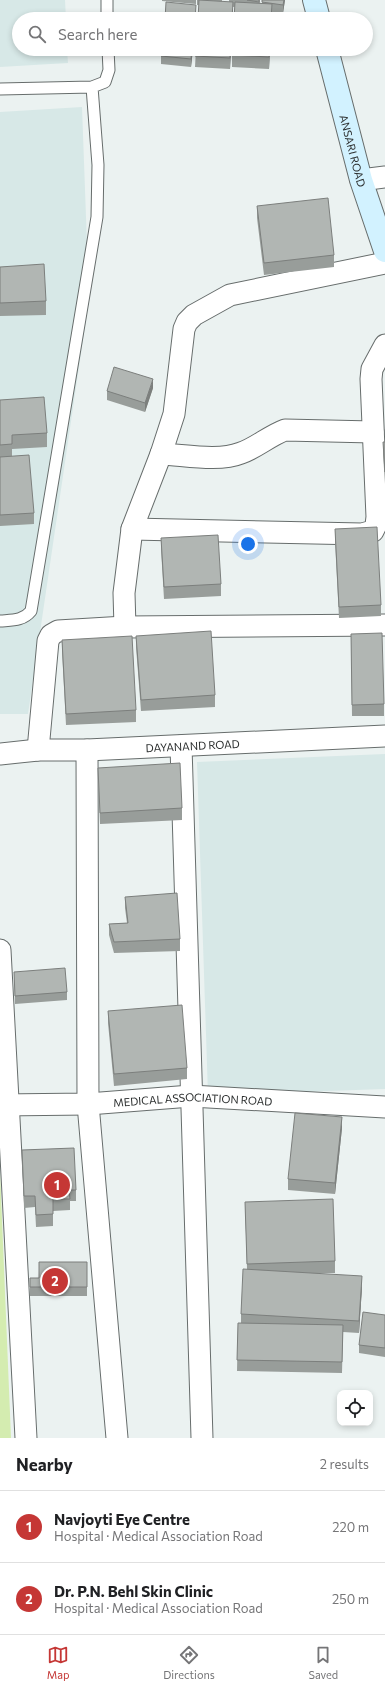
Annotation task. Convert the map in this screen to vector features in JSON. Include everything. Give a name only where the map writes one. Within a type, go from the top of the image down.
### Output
[{"type":"street","points":[[314,0],[317,12]]},
{"type":"street","name":"ANSARI ROAD","points":[[329,56],[361,180],[385,251]]},
{"type":"street","points":[[361,180],[385,177]]},
{"type":"street","points":[[125,627],[124,593],[132,530],[161,454],[174,414],[184,329],[187,322],[194,315],[230,295],[385,262]]},
{"type":"street","points":[[132,530],[362,534],[373,530],[376,525],[377,517],[372,369],[385,345]]},
{"type":"street","points":[[161,454],[218,457],[235,456],[272,435],[285,430],[373,432]]},
{"type":"street","points":[[38,750],[48,641],[51,635],[58,631],[125,627],[385,625]]},
{"type":"street","name":"DAYANAND ROAD","points":[[0,754],[38,750],[87,750],[385,736]]},
{"type":"street","points":[[181,746],[202,1438]]},
{"type":"street","points":[[87,750],[88,1104],[117,1438]]},
{"type":"street","points":[[0,950],[4,1104],[26,1438]]},
{"type":"street","name":"MEDICAL ASSOCIATION ROAD","points":[[4,1104],[88,1104],[191,1096],[385,1107]]},
{"type":"lane","points":[[107,0],[107,12]]},
{"type":"lane","points":[[0,89],[92,87],[105,82],[109,70],[108,56]]},
{"type":"lane","points":[[0,621],[26,617],[30,611],[97,216],[98,165],[92,87]]},
{"type":"shaded area","points":[[0,0],[65,0],[66,12],[12,12],[12,56],[68,56],[68,63],[0,67]]},
{"type":"shaded area","points":[[82,107],[89,299],[28,714],[0,714],[0,112]]},
{"type":"shaded area","points":[[385,754],[385,1089],[208,1095],[197,762]]},
{"type":"green space","points":[[0,1171],[11,1438],[0,1438]]},
{"type":"building","points":[[199,0],[233,2],[232,12],[198,12]]},
{"type":"building","points":[[247,0],[259,0],[259,2]]},
{"type":"building","points":[[262,0],[284,0],[283,5],[262,2]]},
{"type":"building","points":[[166,2],[196,5],[196,12],[165,12]]},
{"type":"building","points":[[235,2],[272,4],[271,12],[234,12]]},
{"type":"building","points":[[161,56],[191,56],[191,59]]},
{"type":"building","points":[[195,56],[230,56],[230,58]]},
{"type":"building","points":[[328,198],[334,255],[264,263],[257,206]]},
{"type":"building","points":[[44,264],[46,301],[0,303],[0,267]]},
{"type":"building","points":[[114,367],[153,379],[145,403],[107,391]]},
{"type":"building","points":[[44,397],[47,433],[12,435],[12,444],[0,445],[0,400]]},
{"type":"building","points":[[383,442],[385,442],[385,472]]},
{"type":"building","points":[[29,455],[34,513],[0,515],[0,457]]},
{"type":"building","points":[[377,527],[381,605],[339,607],[335,529]]},
{"type":"building","points":[[218,535],[221,584],[164,587],[161,538]]},
{"type":"building","points":[[211,631],[215,695],[141,700],[136,636]]},
{"type":"building","points":[[382,633],[384,704],[352,705],[351,634]]},
{"type":"building","points":[[132,636],[136,710],[66,714],[62,640]]},
{"type":"building","points":[[180,763],[182,808],[100,813],[98,768]]},
{"type":"building","points":[[177,893],[180,939],[114,942],[109,924],[128,923],[125,897]]},
{"type":"building","points":[[65,968],[67,992],[15,996],[14,972]]},
{"type":"building","points":[[182,1005],[187,1068],[114,1074],[108,1011]]},
{"type":"building","points":[[295,1113],[342,1117],[335,1183],[288,1179]]},
{"type":"building","points":[[74,1148],[76,1190],[69,1190],[70,1199],[53,1199],[53,1214],[36,1215],[35,1196],[24,1196],[22,1150]]},
{"type":"building","points":[[333,1199],[335,1261],[247,1264],[245,1202]]},
{"type":"building","points":[[39,1262],[87,1262],[87,1287],[30,1287],[30,1278],[39,1278]]},
{"type":"building","points":[[243,1269],[362,1276],[359,1321],[241,1314]]},
{"type":"building","points":[[363,1312],[385,1315],[385,1348],[359,1345]]},
{"type":"building","points":[[238,1323],[343,1325],[342,1362],[237,1360]]},
{"type":"place","name":"Navjoyti Eye Centre","points":[[57,1185]]},
{"type":"place","name":"Dr. P.N. Behl Skin Clinic","points":[[55,1281]]}]
